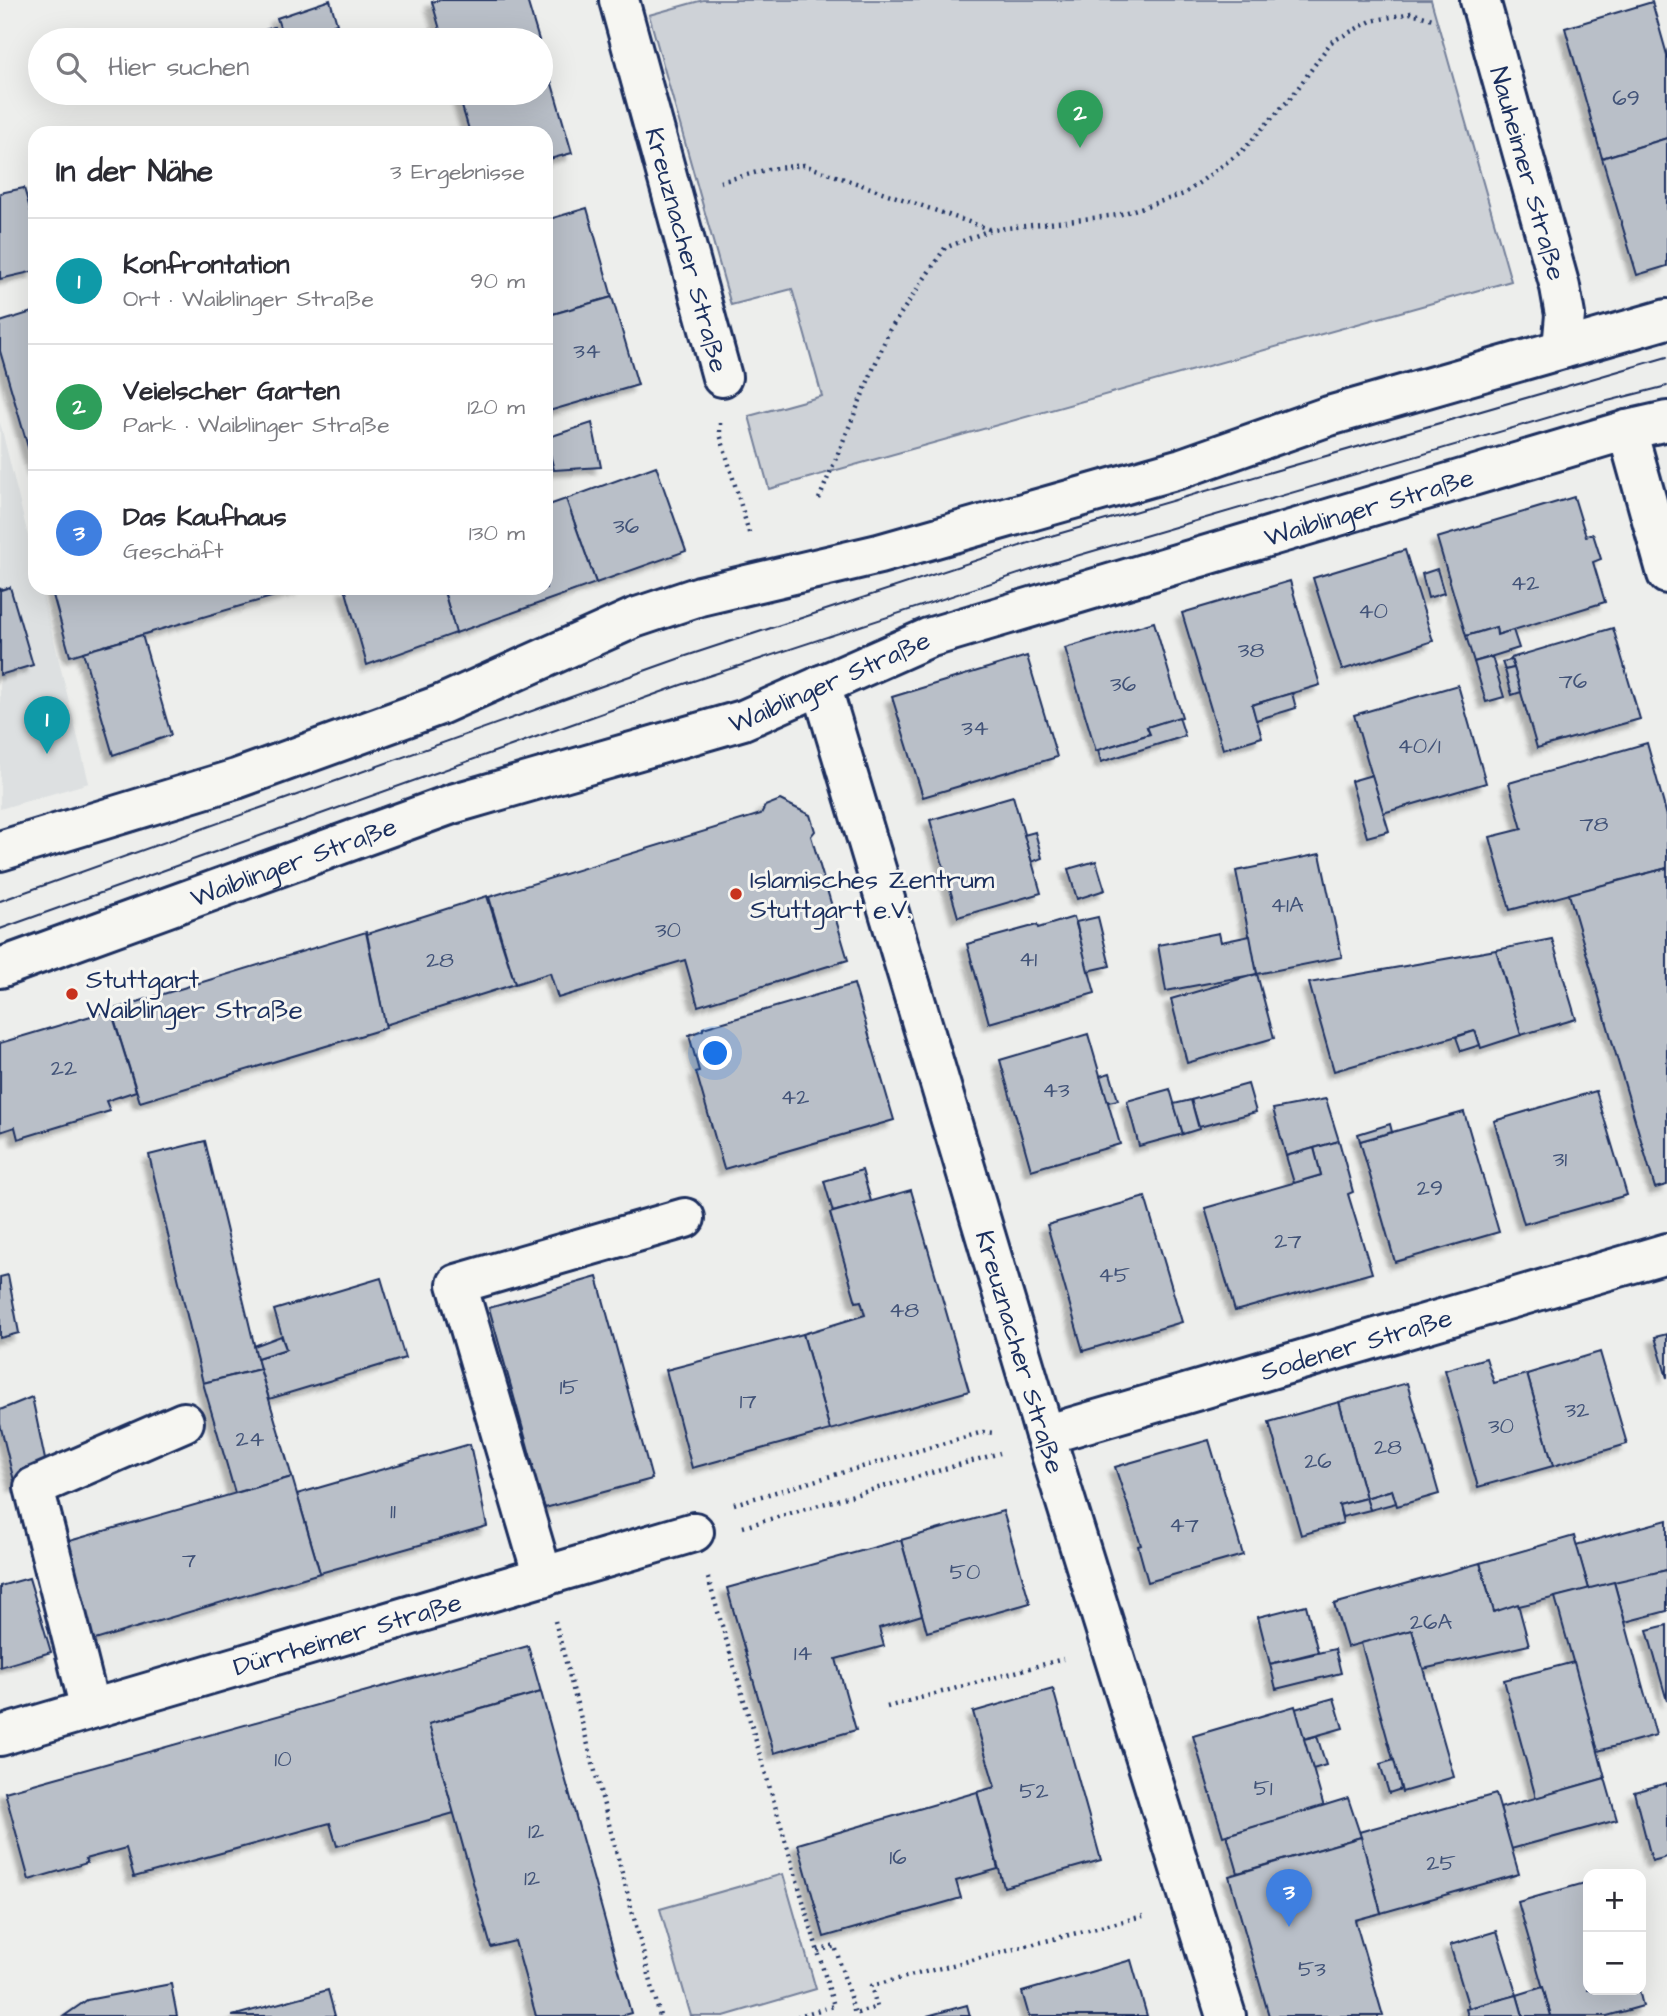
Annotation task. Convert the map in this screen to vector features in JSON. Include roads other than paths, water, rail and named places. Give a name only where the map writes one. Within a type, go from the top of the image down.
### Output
[{"type":"street","name":"Kreuznacher Straße","points":[[619,0],[722,377]]},
{"type":"street","name":"Nauheimer Straße","points":[[1485,18],[1560,287],[1564,315],[1562,349]]},
{"type":"street","points":[[0,851],[236,779],[440,705],[634,618],[700,596],[879,554],[1168,472],[1329,415],[1667,319]]},
{"type":"street","name":"Waiblinger Straße","points":[[0,968],[453,804],[743,720],[928,638],[1628,430],[1667,421]]},
{"type":"street","points":[[1628,430],[1667,574]]},
{"type":"street","name":"Kreuznacher Straße","points":[[821,685],[1045,1435],[1226,2016]]},
{"type":"street","points":[[543,1577],[457,1284],[685,1218]]},
{"type":"street","name":"Sodener Straße","points":[[1045,1435],[1667,1253]]},
{"type":"street","points":[[90,1709],[34,1487],[184,1422]]},
{"type":"street","name":"Dürrheimer Straße","points":[[0,1736],[694,1532]]},
{"type":"tram line","points":[[0,901],[686,656],[1044,538],[1667,357]]},
{"type":"tram line","points":[[0,929],[681,685],[1049,564],[1584,407],[1667,386]]},
{"type":"place","name":"Veielscher Garten","points":[[1080,148]]},
{"type":"place","name":"Konfrontation","points":[[47,754]]},
{"type":"place","name":"Islamisches Zentrum Stuttgart e.V.","points":[[736,894]]},
{"type":"place","name":"Stuttgart Waiblinger Straße","points":[[72,994]]},
{"type":"place","name":"Das Kaufhaus","points":[[1289,1927]]}]
